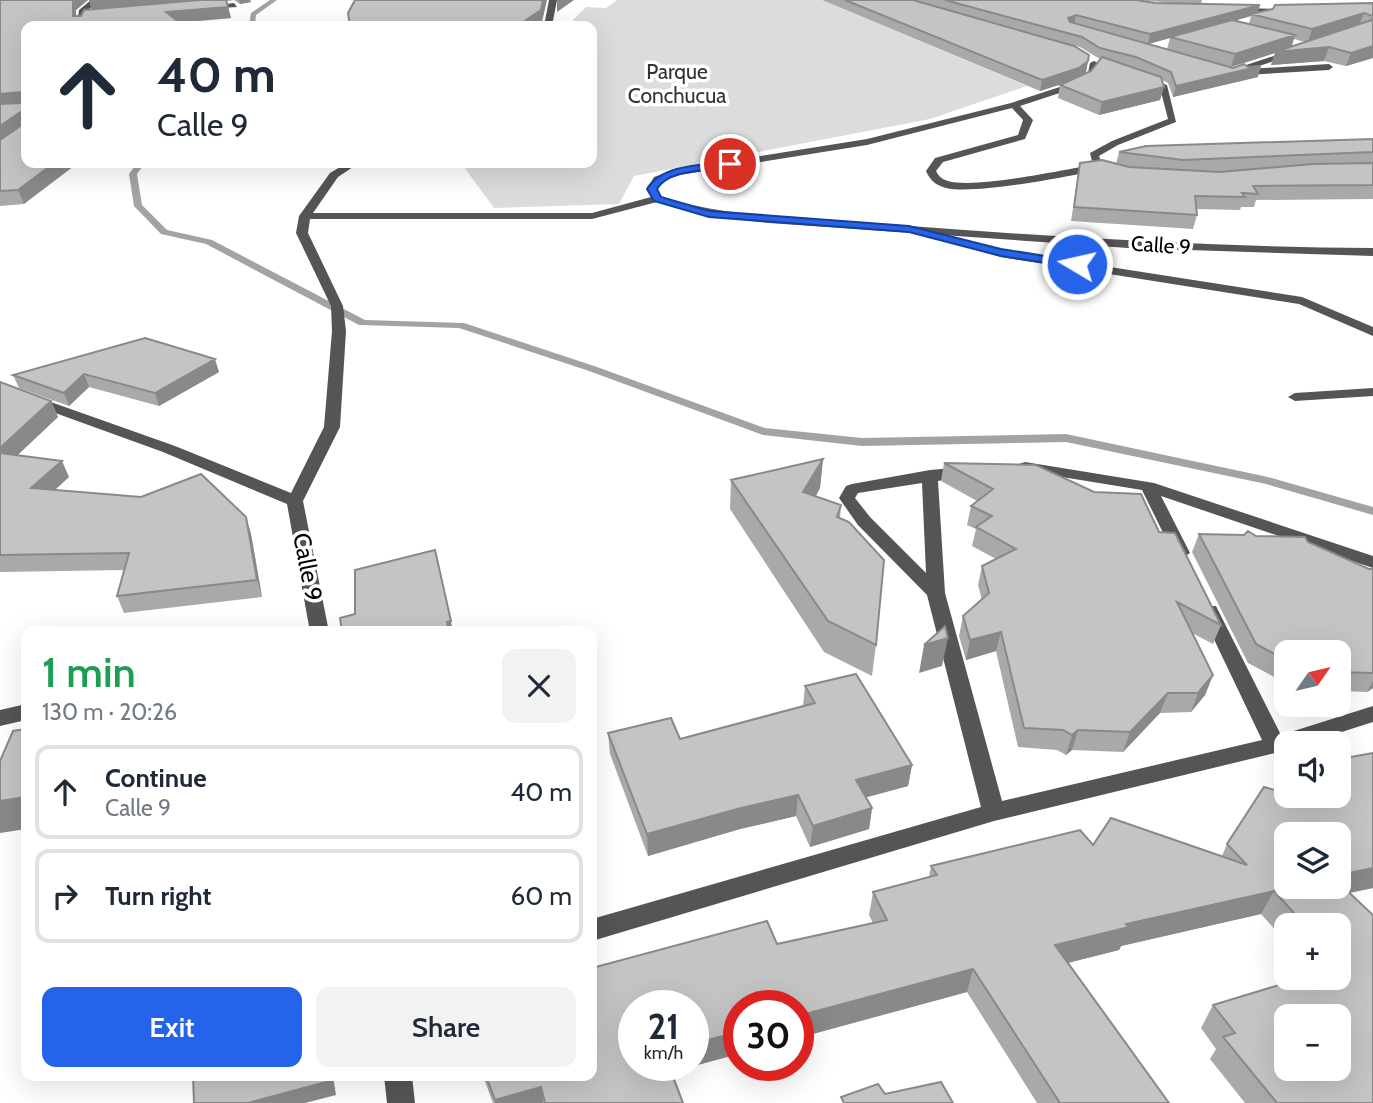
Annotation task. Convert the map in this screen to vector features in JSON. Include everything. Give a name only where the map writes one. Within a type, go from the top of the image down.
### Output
[{"type":"street","points":[[82,21],[83,10],[96,0]]},
{"type":"street","points":[[549,21],[553,0]]},
{"type":"street","points":[[192,8],[234,5]]},
{"type":"street","points":[[1222,10],[1304,11]]},
{"type":"street","points":[[1252,21],[1292,11]]},
{"type":"street","points":[[82,17],[96,16]]},
{"type":"street","points":[[1231,72],[1309,47],[1285,41]]},
{"type":"street","points":[[1218,70],[1231,72],[1329,67],[1284,54]]},
{"type":"street","points":[[305,216],[592,216],[657,199],[652,189],[658,179],[678,172],[867,142],[1014,105],[1082,83],[1092,74],[1089,60],[1106,63]]},
{"type":"street","points":[[1099,167],[1094,155],[1115,143],[1173,120],[1164,88],[1130,72]]},
{"type":"street","points":[[1014,105],[1028,120],[1022,137],[939,160],[931,171],[935,179],[947,185],[992,184],[1099,167],[1113,171]]},
{"type":"street","points":[[0,388],[169,449],[295,501],[332,427],[340,331],[337,306],[303,233],[305,216],[334,175],[346,168]]},
{"type":"street","name":"Calle 9","points":[[657,199],[709,214],[909,229],[1270,252],[1373,252]]},
{"type":"street","points":[[909,229],[1001,253],[1302,301],[1373,332]]},
{"type":"street","points":[[1295,397],[1373,392]]},
{"type":"street","points":[[1013,468],[1026,467],[1148,486],[1373,562]]},
{"type":"street","points":[[936,593],[864,521],[847,498],[852,489],[930,475],[985,470]]},
{"type":"street","points":[[930,475],[936,593],[994,812]]},
{"type":"street","points":[[1148,486],[1191,573]]},
{"type":"street","name":"Calle 9","points":[[295,501],[319,626]]},
{"type":"street","points":[[1203,597],[1274,743]]},
{"type":"street","points":[[0,718],[21,713]]},
{"type":"street","points":[[1319,731],[1373,714]]},
{"type":"street","points":[[597,929],[994,812],[1274,745]]},
{"type":"street","points":[[399,1081],[401,1103]]},
{"type":"green space","name":"Parque Conchucua","points":[[617,0],[822,0],[1027,86],[930,119],[634,176],[619,204],[494,208],[465,168],[597,168],[597,21],[572,21],[586,7],[606,8]]},
{"type":"building","points":[[0,0],[73,0],[73,16],[81,16],[84,10],[226,0],[228,7],[166,12],[178,21],[21,21],[21,92],[0,94]]},
{"type":"building","points":[[355,0],[543,0],[541,10],[524,21],[349,21],[348,13]]},
{"type":"building","points":[[845,0],[913,0],[1074,46],[1089,55],[1088,61],[1079,68],[1042,80]]},
{"type":"building","points":[[945,0],[1136,0],[1155,3],[1260,5],[1150,34],[1076,15],[1068,18],[1070,22],[1233,68],[1244,64],[1248,67],[1261,66],[1176,86],[1171,72],[1136,57],[1100,48],[1082,37]]},
{"type":"building","points":[[1373,3],[1373,16],[1364,13],[1312,29],[1251,14],[1273,9],[1275,5]]},
{"type":"building","points":[[1373,18],[1373,46],[1351,53],[1329,47],[1275,52],[1372,20]]},
{"type":"building","points":[[1232,20],[1295,35],[1235,54],[1170,37]]},
{"type":"building","points":[[1102,57],[1161,77],[1164,87],[1102,102],[1060,85],[1091,71]]},
{"type":"building","points":[[21,103],[21,112],[0,126],[0,104]]},
{"type":"building","points":[[21,125],[21,168],[47,168],[18,190],[0,191],[0,140]]},
{"type":"building","points":[[1373,139],[1373,152],[1183,160],[1119,152],[1146,146]]},
{"type":"building","points":[[1102,160],[1129,167],[1220,172],[1313,164],[1373,163],[1373,185],[1253,186],[1258,194],[1242,193],[1245,197],[1195,196],[1197,215],[1074,207],[1080,163]]},
{"type":"building","points":[[145,338],[215,359],[155,393],[84,374],[64,393],[13,375]]},
{"type":"building","points":[[0,382],[51,401],[0,448]]},
{"type":"building","points":[[0,453],[62,461],[31,488],[141,497],[201,474],[246,517],[257,580],[117,596],[129,553],[0,555]]},
{"type":"building","points":[[823,459],[803,492],[841,505],[837,517],[849,522],[884,560],[876,645],[828,621],[731,480]]},
{"type":"building","points":[[944,463],[1036,465],[1094,492],[1141,494],[1159,532],[1175,533],[1221,625],[1177,602],[1213,675],[1198,693],[1168,693],[1130,732],[1078,730],[1072,735],[1063,730],[1024,728],[1001,632],[970,640],[963,616],[989,593],[982,566],[1016,549],[976,527],[992,516],[971,506],[993,489]]},
{"type":"building","points":[[1248,531],[1256,536],[1305,537],[1308,542],[1373,569],[1373,673],[1351,672],[1351,640],[1274,640],[1274,654],[1256,644],[1199,534],[1244,535]]},
{"type":"building","points":[[435,550],[451,621],[447,622],[448,626],[341,626],[340,618],[355,614],[355,570]]},
{"type":"building","points":[[945,626],[948,638],[924,645]]},
{"type":"building","points":[[856,674],[912,765],[856,780],[872,808],[813,826],[798,795],[647,834],[608,733],[671,718],[680,739],[815,703],[805,686]]},
{"type":"building","points":[[21,730],[21,798],[0,801],[0,761],[13,731]]},
{"type":"building","points":[[1373,753],[1373,868],[1351,873],[1351,822],[1274,822],[1274,891],[1126,924],[1129,927],[1055,945],[1169,1103],[1060,1103],[973,969],[814,1012],[814,990],[723,990],[723,1036],[709,1040],[709,990],[618,990],[618,1081],[675,1081],[683,1103],[545,1103],[541,1087],[495,1100],[488,1081],[597,1081],[597,967],[767,921],[777,944],[887,920],[873,892],[937,875],[931,866],[1080,830],[1093,845],[1111,818],[1247,865],[1227,844],[1264,787],[1274,790],[1274,808],[1351,808],[1351,757]]},
{"type":"building","points":[[1351,894],[1373,915],[1373,1103],[1277,1103],[1223,1037],[1235,1033],[1213,1005],[1274,986],[1274,990],[1351,990],[1351,913],[1294,913],[1281,899],[1351,899]]},
{"type":"building","points":[[193,1081],[330,1081],[248,1103],[194,1103]]},
{"type":"building","points":[[941,1082],[953,1103],[844,1103],[841,1097],[878,1084],[885,1094]]},
{"type":"waterway","points":[[252,21],[253,14],[274,0]]},
{"type":"waterway","points":[[137,168],[133,174],[138,206],[164,232],[209,242],[363,323],[460,325],[593,369],[763,431],[862,442],[1066,438],[1268,481],[1373,511]]},
{"type":"route","points":[[730,164],[678,172],[658,179],[652,189],[657,199],[709,214],[909,229],[1001,253],[1077,264]]}]
